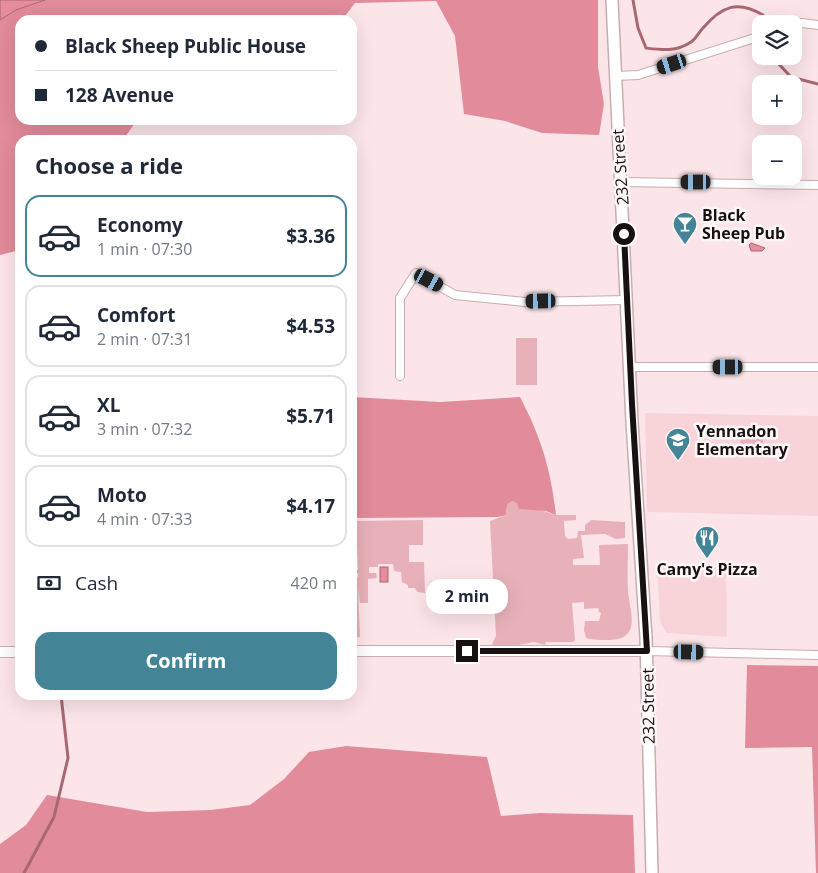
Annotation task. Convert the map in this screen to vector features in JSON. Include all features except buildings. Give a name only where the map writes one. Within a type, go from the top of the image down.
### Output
[{"type":"main road","name":"232 Street","points":[[612,5],[630,367],[647,651],[652,873]]},
{"type":"street","points":[[802,23],[818,25]]},
{"type":"street","points":[[615,76],[638,75],[752,39]]},
{"type":"street","points":[[621,182],[818,185]]},
{"type":"street","points":[[400,376],[400,298],[416,274],[455,295],[525,302],[628,300]]},
{"type":"street","points":[[630,367],[818,367]]},
{"type":"street","points":[[357,651],[647,651],[818,655]]},
{"type":"street","points":[[0,652],[15,652]]},
{"type":"shaded area","points":[[0,0],[45,0],[16,10],[0,20]]},
{"type":"shaded area","points":[[45,0],[598,0],[598,67],[604,104],[599,135],[542,133],[505,121],[464,114],[455,36],[436,1],[355,3],[346,15],[15,15],[15,125],[134,125],[126,135],[15,135],[15,251],[0,255],[0,20],[16,10]]},
{"type":"shaded area","points":[[751,243],[765,248],[762,251],[751,251],[749,245]]},
{"type":"shaded area","points":[[516,338],[537,338],[537,385],[516,385]]},
{"type":"shaded area","points":[[357,397],[440,402],[520,397],[534,426],[544,454],[556,515],[546,511],[519,509],[517,503],[512,501],[507,505],[506,515],[498,517],[357,518]]},
{"type":"shaded area","points":[[645,413],[818,416],[818,516],[647,512]]},
{"type":"shaded area","points":[[741,432],[763,433],[763,447],[740,446]]},
{"type":"shaded area","points":[[512,501],[556,515],[576,515],[576,520],[564,521],[565,536],[568,539],[577,538],[578,531],[585,531],[585,525],[591,520],[625,522],[625,538],[616,539],[605,534],[581,535],[584,558],[573,559],[573,565],[600,565],[599,545],[628,544],[628,591],[632,623],[626,635],[619,639],[609,640],[586,638],[584,630],[585,621],[599,621],[601,613],[598,608],[584,609],[584,602],[572,603],[575,640],[573,642],[546,642],[545,645],[534,642],[513,646],[494,646],[492,644],[496,636],[490,521],[506,515],[507,505]]},
{"type":"shaded area","points":[[423,520],[423,545],[409,545],[409,562],[424,562],[425,593],[417,592],[415,588],[408,588],[408,585],[402,582],[401,572],[394,571],[393,564],[378,564],[378,567],[369,567],[369,573],[376,573],[377,578],[368,579],[368,603],[360,603],[358,589],[360,637],[357,637],[358,570],[357,521]]},
{"type":"shaded area","points":[[726,566],[727,637],[666,633],[660,621],[657,567]]},
{"type":"shaded area","points":[[380,567],[388,567],[388,582],[380,582]]},
{"type":"shaded area","points":[[747,665],[818,666],[818,873],[816,873],[812,747],[745,748]]},
{"type":"shaded area","points":[[346,746],[487,757],[501,816],[540,813],[633,815],[635,873],[0,873],[0,844],[26,825],[47,795],[147,812],[211,810],[250,805],[284,779],[309,752]]},
{"type":"waterway","points":[[633,0],[638,28],[646,48],[669,50],[685,45],[691,42],[723,10],[730,8],[745,8],[763,15]]},
{"type":"waterway","points":[[780,65],[791,77],[818,84]]},
{"type":"waterway","points":[[24,873],[54,817],[68,758],[62,700]]},
{"type":"place","name":"Black Sheep Pub","points":[[685,245]]},
{"type":"place","name":"Yennadon Elementary","points":[[678,461]]},
{"type":"place","name":"Camy's Pizza","points":[[707,559]]},
{"type":"route","points":[[467,651],[647,651],[641,572],[624,234]]}]
